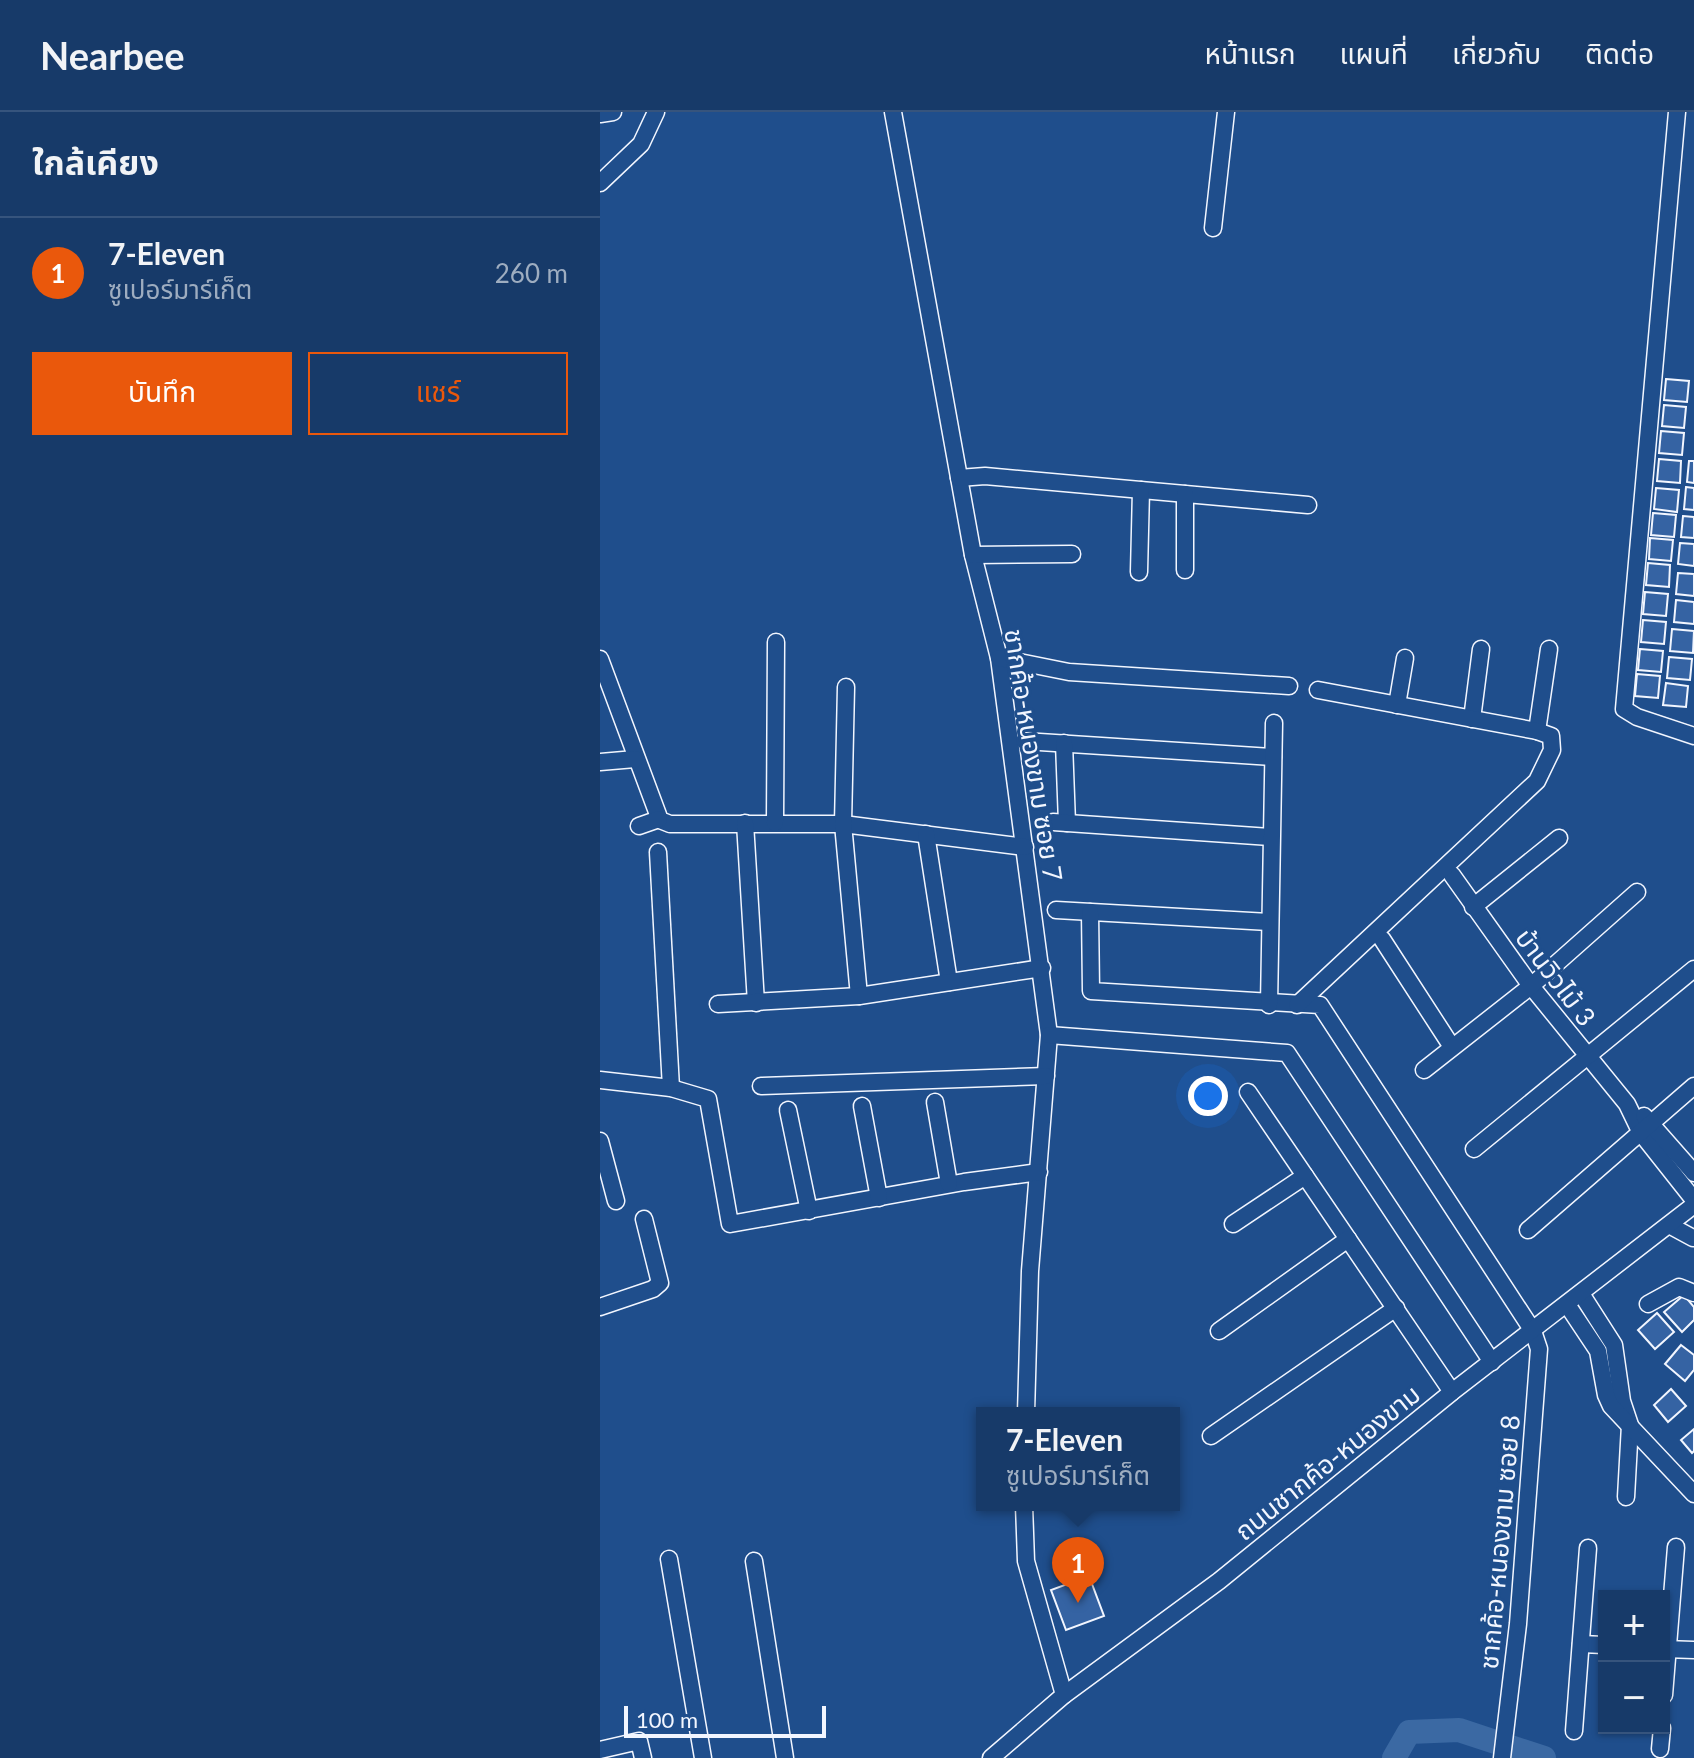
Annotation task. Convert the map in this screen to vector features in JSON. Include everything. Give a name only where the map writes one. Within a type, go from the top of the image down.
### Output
[{"type":"street","points":[[600,114],[613,112]]},
{"type":"street","points":[[600,183],[641,144],[656,112]]},
{"type":"street","name":"ชากค้อ-หนองขาม ซอย 7","points":[[893,112],[973,555],[999,658],[1049,1035],[1030,1271],[1026,1407]]},
{"type":"street","points":[[1213,228],[1226,112]]},
{"type":"street","points":[[1677,112],[1624,709],[1637,717],[1694,736]]},
{"type":"street","points":[[959,478],[985,476],[1308,505]]},
{"type":"street","points":[[1139,572],[1141,490]]},
{"type":"street","points":[[1185,494],[1185,570]]},
{"type":"street","points":[[973,555],[1072,554]]},
{"type":"street","points":[[775,823],[776,642]]},
{"type":"street","points":[[1472,719],[1481,649]]},
{"type":"street","points":[[1537,731],[1549,649]]},
{"type":"street","points":[[999,658],[1069,672],[1289,686]]},
{"type":"street","points":[[1397,705],[1405,658]]},
{"type":"street","points":[[600,659],[659,819]]},
{"type":"street","points":[[846,687],[843,824],[859,996]]},
{"type":"street","points":[[1297,1005],[1537,781],[1552,745],[1551,736],[1537,731],[1318,690]]},
{"type":"street","points":[[1269,1005],[1274,723]]},
{"type":"street","points":[[1024,741],[1273,757]]},
{"type":"street","points":[[1064,743],[1060,822],[1270,837]]},
{"type":"street","points":[[600,755],[633,754]]},
{"type":"street","points":[[600,762],[633,754]]},
{"type":"street","points":[[639,826],[659,819],[670,824],[843,824],[1025,847]]},
{"type":"street","points":[[745,823],[756,1003]]},
{"type":"street","points":[[926,834],[949,982]]},
{"type":"street","points":[[1473,907],[1559,838]]},
{"type":"street","points":[[658,852],[671,1088]]},
{"type":"street","name":"บ้านวิวไม้ 3","points":[[1452,875],[1531,986],[1589,1058],[1647,1128],[1694,1173]]},
{"type":"street","points":[[1424,1070],[1531,986],[1637,892]]},
{"type":"street","points":[[1056,910],[1269,922]]},
{"type":"street","points":[[1090,912],[1091,991],[1269,1005],[1320,1005],[1533,1331]]},
{"type":"street","points":[[1382,939],[1452,1047]]},
{"type":"street","points":[[718,1004],[859,996],[1042,968]]},
{"type":"street","points":[[1474,1149],[1694,969]]},
{"type":"street","points":[[1049,1035],[1287,1053],[1492,1362]]},
{"type":"street","points":[[761,1086],[1046,1076]]},
{"type":"street","points":[[600,1080],[671,1088],[708,1099],[730,1224],[1040,1166]]},
{"type":"street","points":[[1528,1230],[1694,1086]]},
{"type":"street","points":[[1248,1092],[1452,1392]]},
{"type":"street","points":[[935,1102],[957,1183]]},
{"type":"street","points":[[862,1106],[879,1198]]},
{"type":"street","points":[[788,1110],[809,1211]]},
{"type":"street","name":"บ้านวิวไม้ 3","points":[[1647,1128],[1694,1203]]},
{"type":"street","points":[[600,1141],[616,1201]]},
{"type":"street","points":[[1233,1224],[1305,1176]]},
{"type":"street","name":"ถนนชากค้อ-หนองขาม","points":[[991,1758],[1064,1695],[1219,1581],[1452,1392],[1568,1306],[1694,1203]]},
{"type":"street","points":[[600,1307],[653,1289],[660,1283],[644,1219]]},
{"type":"street","points":[[1669,1225],[1694,1237],[1694,1244]]},
{"type":"street","points":[[1219,1331],[1348,1239]]},
{"type":"street","points":[[1648,1304],[1679,1287],[1694,1293]]},
{"type":"street","points":[[1582,1295],[1614,1345],[1622,1401],[1630,1425],[1626,1497]]},
{"type":"street","points":[[1568,1306],[1598,1351],[1606,1395],[1694,1494]]},
{"type":"street","points":[[1211,1436],[1396,1308]]},
{"type":"street","name":"ชากค้อ-หนองขาม ซอย 8","points":[[1502,1757],[1518,1624],[1539,1349],[1533,1331]]},
{"type":"street","points":[[1024,1511],[1026,1561],[1064,1695]]},
{"type":"street","points":[[1670,1608],[1676,1547]]},
{"type":"street","points":[[1574,1731],[1588,1548]]},
{"type":"street","points":[[669,1559],[703,1758]]},
{"type":"street","points":[[754,1561],[785,1758]]},
{"type":"street","points":[[1581,1644],[1598,1645]]},
{"type":"street","points":[[1670,1649],[1694,1650]]},
{"type":"street","points":[[1660,1749],[1661,1734]]},
{"type":"street","points":[[600,1750],[639,1741],[643,1758]]},
{"type":"building","points":[[1666,379],[1689,381],[1687,402],[1664,400]]},
{"type":"building","points":[[1664,405],[1686,407],[1684,428],[1662,426]]},
{"type":"building","points":[[1661,431],[1684,433],[1682,455],[1659,453]]},
{"type":"building","points":[[1659,459],[1681,461],[1680,483],[1657,481]]},
{"type":"building","points":[[1689,461],[1694,461],[1694,483],[1687,482]]},
{"type":"building","points":[[1686,487],[1694,488],[1694,510],[1684,509]]},
{"type":"building","points":[[1656,488],[1679,490],[1677,512],[1654,509]]},
{"type":"building","points":[[1653,513],[1676,515],[1674,537],[1651,535]]},
{"type":"building","points":[[1683,516],[1694,517],[1694,538],[1681,537]]},
{"type":"building","points":[[1650,538],[1673,540],[1671,561],[1649,559]]},
{"type":"building","points":[[1680,543],[1694,544],[1694,566],[1678,564]]},
{"type":"building","points":[[1648,563],[1670,565],[1669,587],[1646,585]]},
{"type":"building","points":[[1678,573],[1694,574],[1694,596],[1676,594]]},
{"type":"building","points":[[1645,592],[1668,594],[1666,616],[1643,614]]},
{"type":"building","points":[[1676,600],[1694,602],[1694,624],[1674,622]]},
{"type":"building","points":[[1643,620],[1666,622],[1664,644],[1641,642]]},
{"type":"building","points":[[1672,629],[1694,631],[1693,653],[1670,651]]},
{"type":"building","points":[[1640,649],[1663,651],[1661,672],[1638,670]]},
{"type":"building","points":[[1669,657],[1692,659],[1690,680],[1667,678]]},
{"type":"building","points":[[1637,674],[1660,676],[1658,698],[1635,696]]},
{"type":"building","points":[[1666,683],[1688,686],[1686,707],[1663,705]]},
{"type":"building","points":[[1684,1295],[1694,1307],[1694,1320],[1682,1332],[1664,1312]]},
{"type":"building","points":[[1657,1313],[1674,1332],[1655,1349],[1638,1330]]},
{"type":"building","points":[[1681,1345],[1694,1355],[1694,1370],[1685,1381],[1665,1364]]},
{"type":"building","points":[[1671,1389],[1686,1406],[1668,1422],[1654,1405]]},
{"type":"building","points":[[1694,1429],[1694,1451],[1692,1453],[1681,1440]]},
{"type":"building","points":[[1089,1576],[1104,1616],[1066,1630],[1051,1590]]},
{"type":"waterway","points":[[1394,1758],[1409,1732],[1459,1730],[1544,1758]]},
{"type":"place","name":"7-Eleven","points":[[1078,1603]]}]
